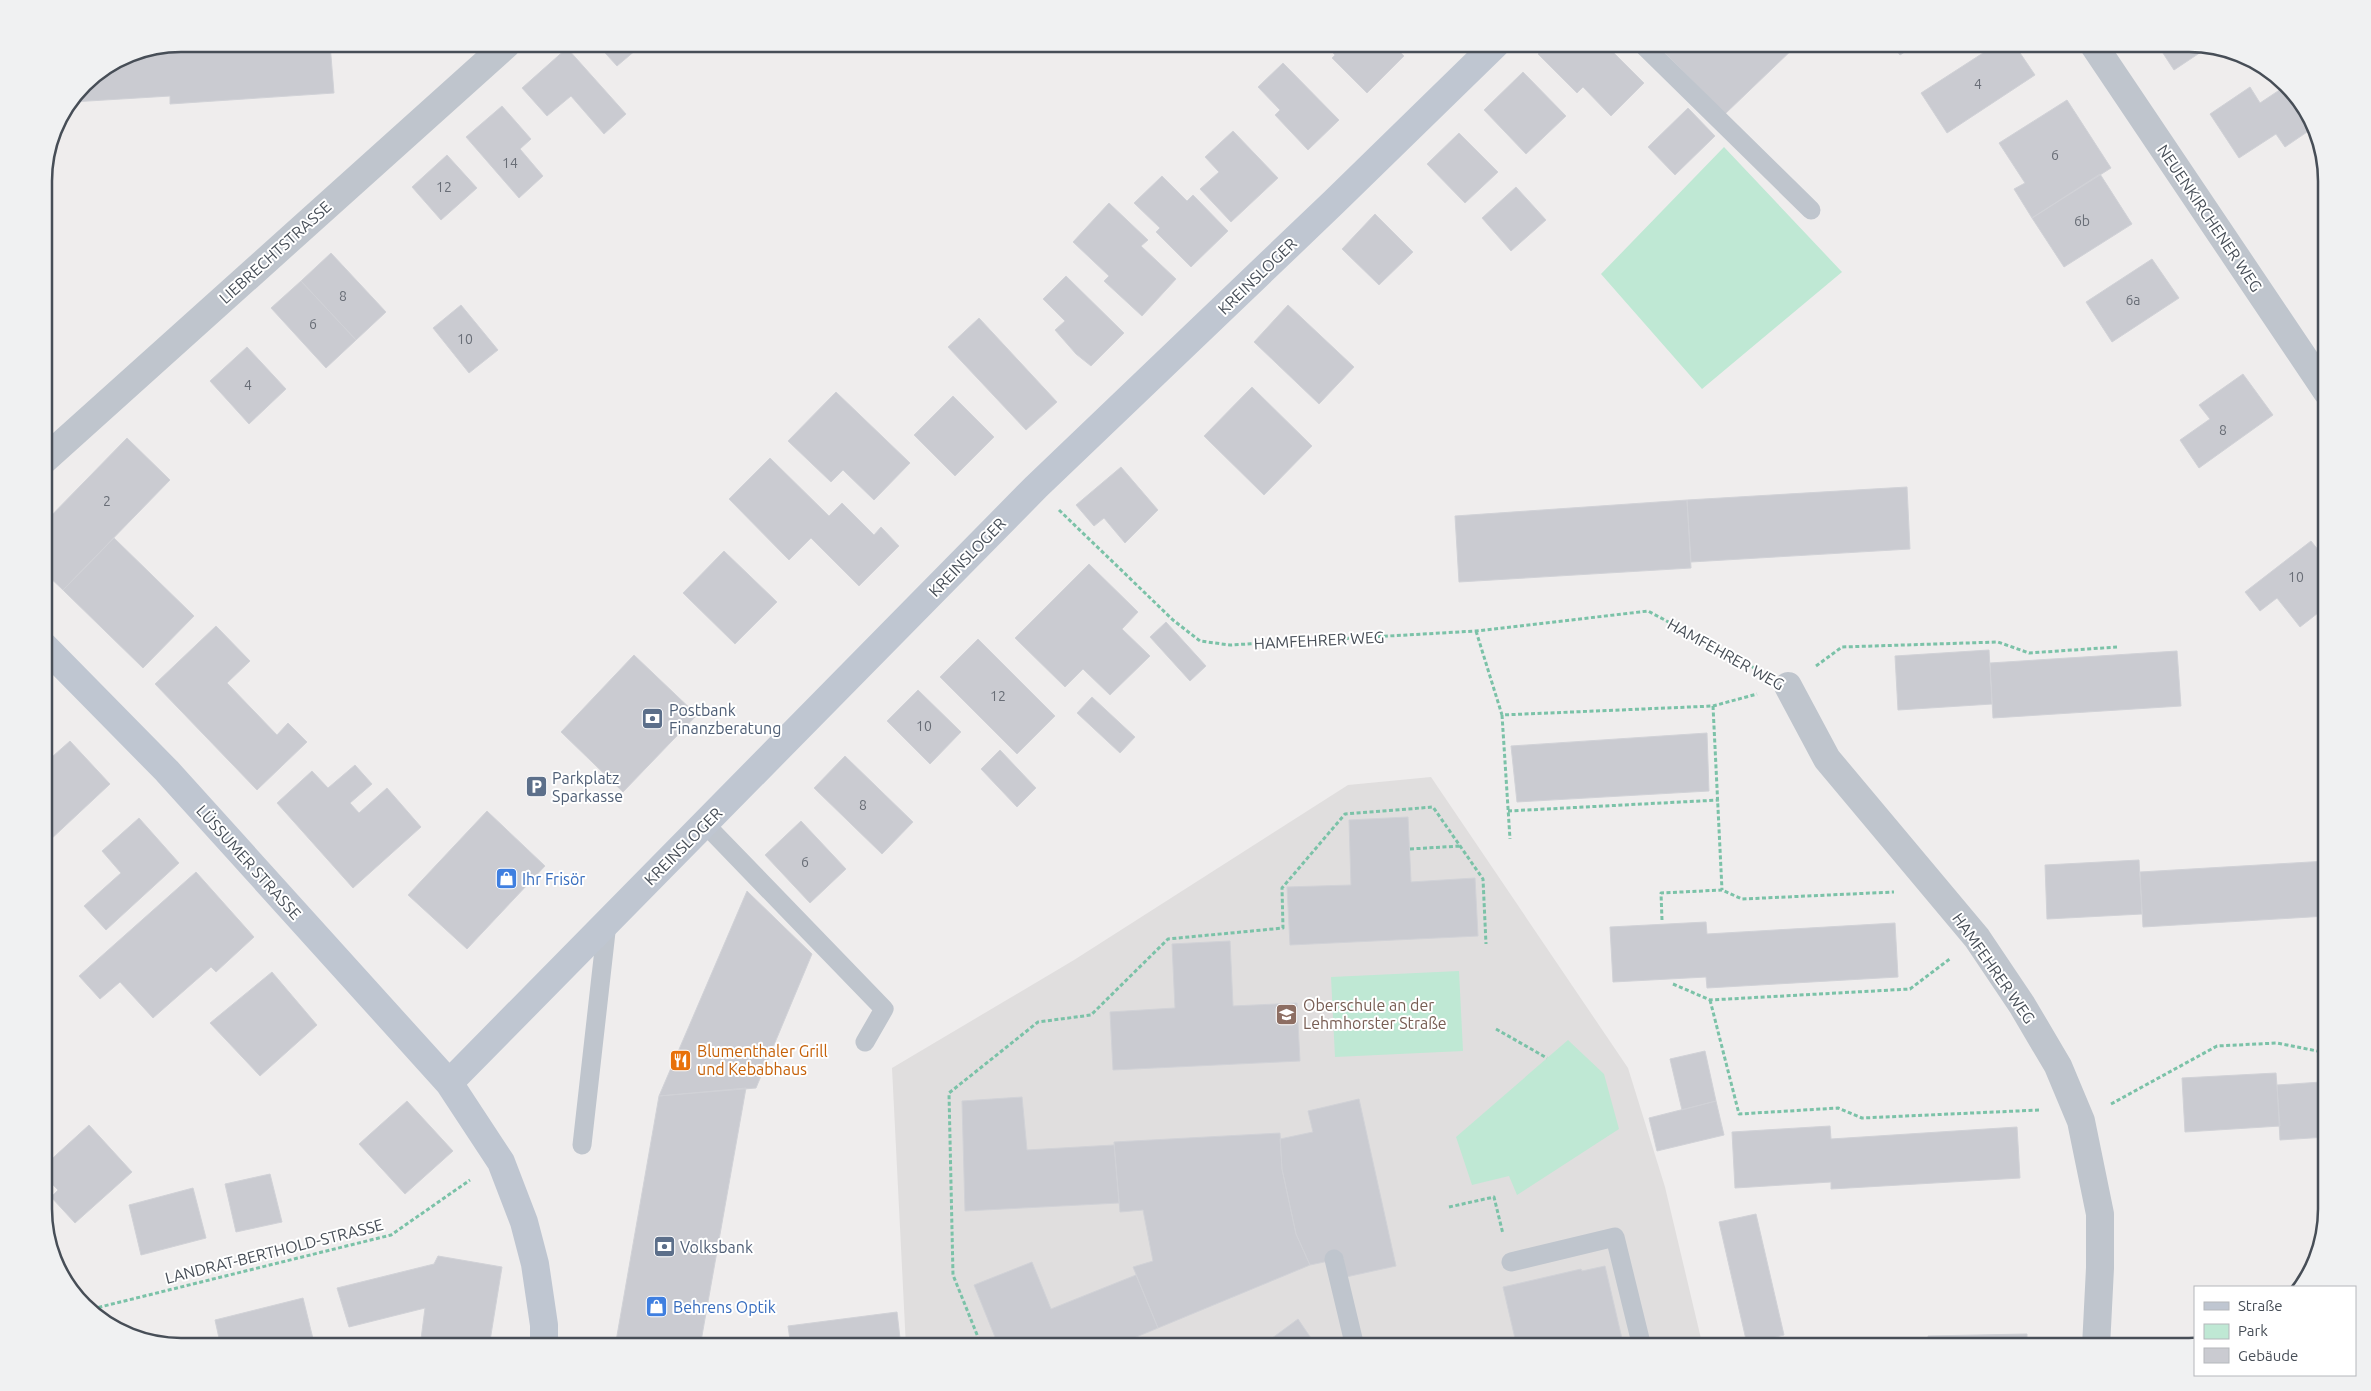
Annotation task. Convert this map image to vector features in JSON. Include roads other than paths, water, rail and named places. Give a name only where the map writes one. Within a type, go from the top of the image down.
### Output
[{"type":"main road","name":"KREINSLOGER","points":[[449,1083],[1036,487],[1327,209],[1487,53]]},
{"type":"main road","name":"LÜSSUMER STRASSE","points":[[53,655],[167,771],[449,1083],[501,1162],[524,1222],[535,1264],[544,1325],[544,1338]]},
{"type":"street","name":"LIEBRECHTSTRASSE","points":[[53,452],[497,53]]},
{"type":"street","name":"NEUENKIRCHENER WEG","points":[[2099,53],[2318,379]]},
{"type":"street","name":"HAMFEHRER WEG","points":[[1788,686],[1827,759],[1976,938],[2022,1005],[2058,1066],[2078,1115],[2100,1214],[2100,1268],[2096,1338]]},
{"type":"lane","points":[[1651,53],[1811,210]]},
{"type":"lane","points":[[705,824],[884,1009],[865,1042]]},
{"type":"lane","points":[[582,1146],[607,923]]},
{"type":"lane","points":[[1511,1262],[1615,1237],[1640,1338]]},
{"type":"lane","points":[[1334,1259],[1353,1338]]},
{"type":"place","name":"Postbank Finanzberatung","points":[[653,719]]},
{"type":"place","name":"Parkplatz Sparkasse","points":[[536,787]]},
{"type":"place","name":"Ihr Frisör","points":[[506,879]]},
{"type":"place","name":"Oberschule an der Lehmhorster Straße","points":[[1287,1014]]},
{"type":"place","name":"Blumenthaler Grill und Kebabhaus","points":[[681,1060]]},
{"type":"place","name":"Volksbank","points":[[664,1247]]},
{"type":"place","name":"Behrens Optik","points":[[657,1307]]}]
